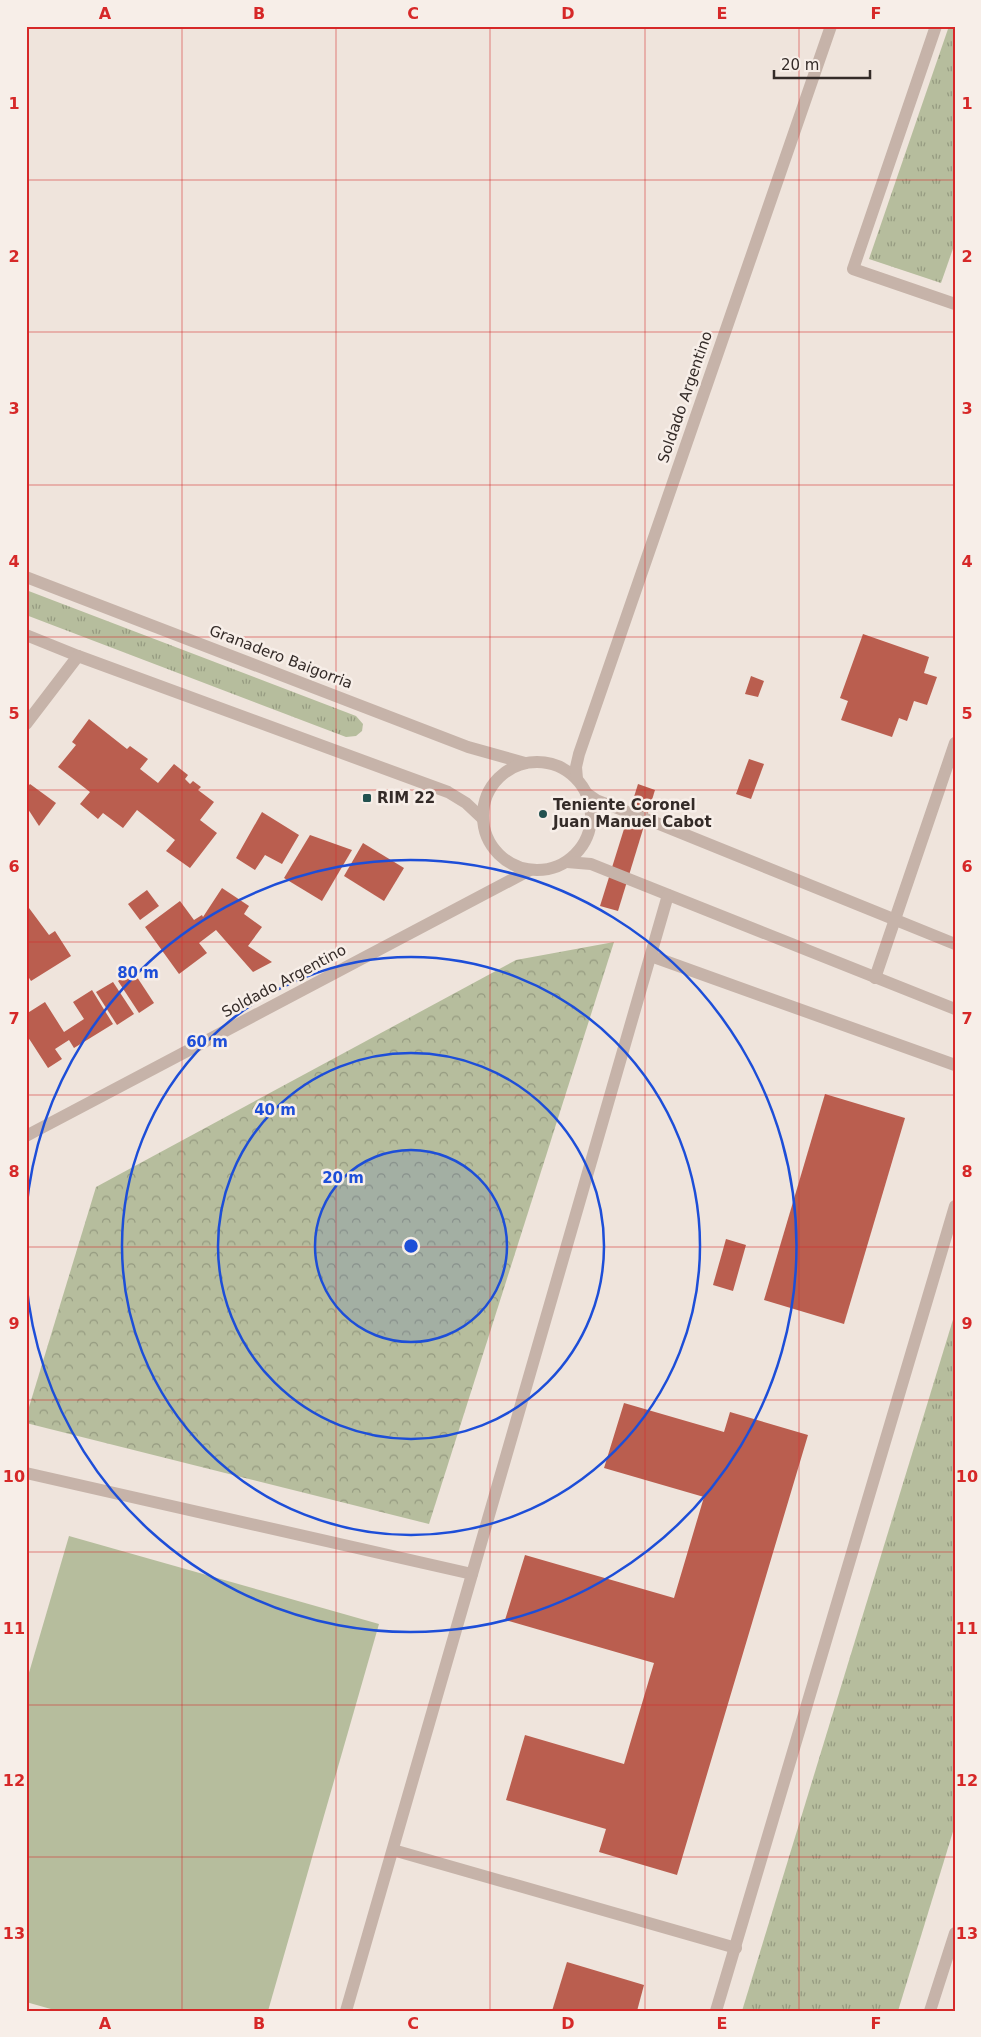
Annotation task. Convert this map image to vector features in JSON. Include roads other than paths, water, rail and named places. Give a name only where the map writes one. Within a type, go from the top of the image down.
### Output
[{"type":"street","name":"Soldado Argentino","points":[[577,779],[576,767],[579,754],[831,26]]},
{"type":"street","points":[[936,26],[852,269],[954,300]]},
{"type":"street","name":"Granadero Baigorria","points":[[26,577],[468,747],[525,763],[544,762],[562,768],[577,779],[586,793],[591,813],[588,832],[580,849],[566,862]]},
{"type":"street","name":"Granadero Baigorria","points":[[26,635],[78,656],[448,792],[466,802],[483,819]]},
{"type":"street","points":[[26,724],[78,656]]},
{"type":"street","points":[[875,978],[955,743]]},
{"type":"street","name":"Granadero Baigorria","points":[[525,763],[508,770],[494,783],[485,800],[483,819],[487,837],[497,853],[512,864],[530,870]]},
{"type":"street","points":[[586,793],[596,800],[955,944]]},
{"type":"street","points":[[530,870],[548,869],[566,862],[591,864],[955,1009]]},
{"type":"street","name":"Soldado Argentino","points":[[26,1136],[530,870]]},
{"type":"street","points":[[346,2011],[668,895]]},
{"type":"street","points":[[650,956],[955,1065]]},
{"type":"street","points":[[716,2011],[955,1206]]},
{"type":"street","points":[[26,1473],[472,1574]]},
{"type":"street","points":[[393,1850],[736,1948]]},
{"type":"street","points":[[930,2011],[955,1932]]},
{"type":"place","name":"RIM 22","points":[[367,798]]},
{"type":"place","name":"Teniente Coronel Juan Manuel Cabot","points":[[543,814]]}]
